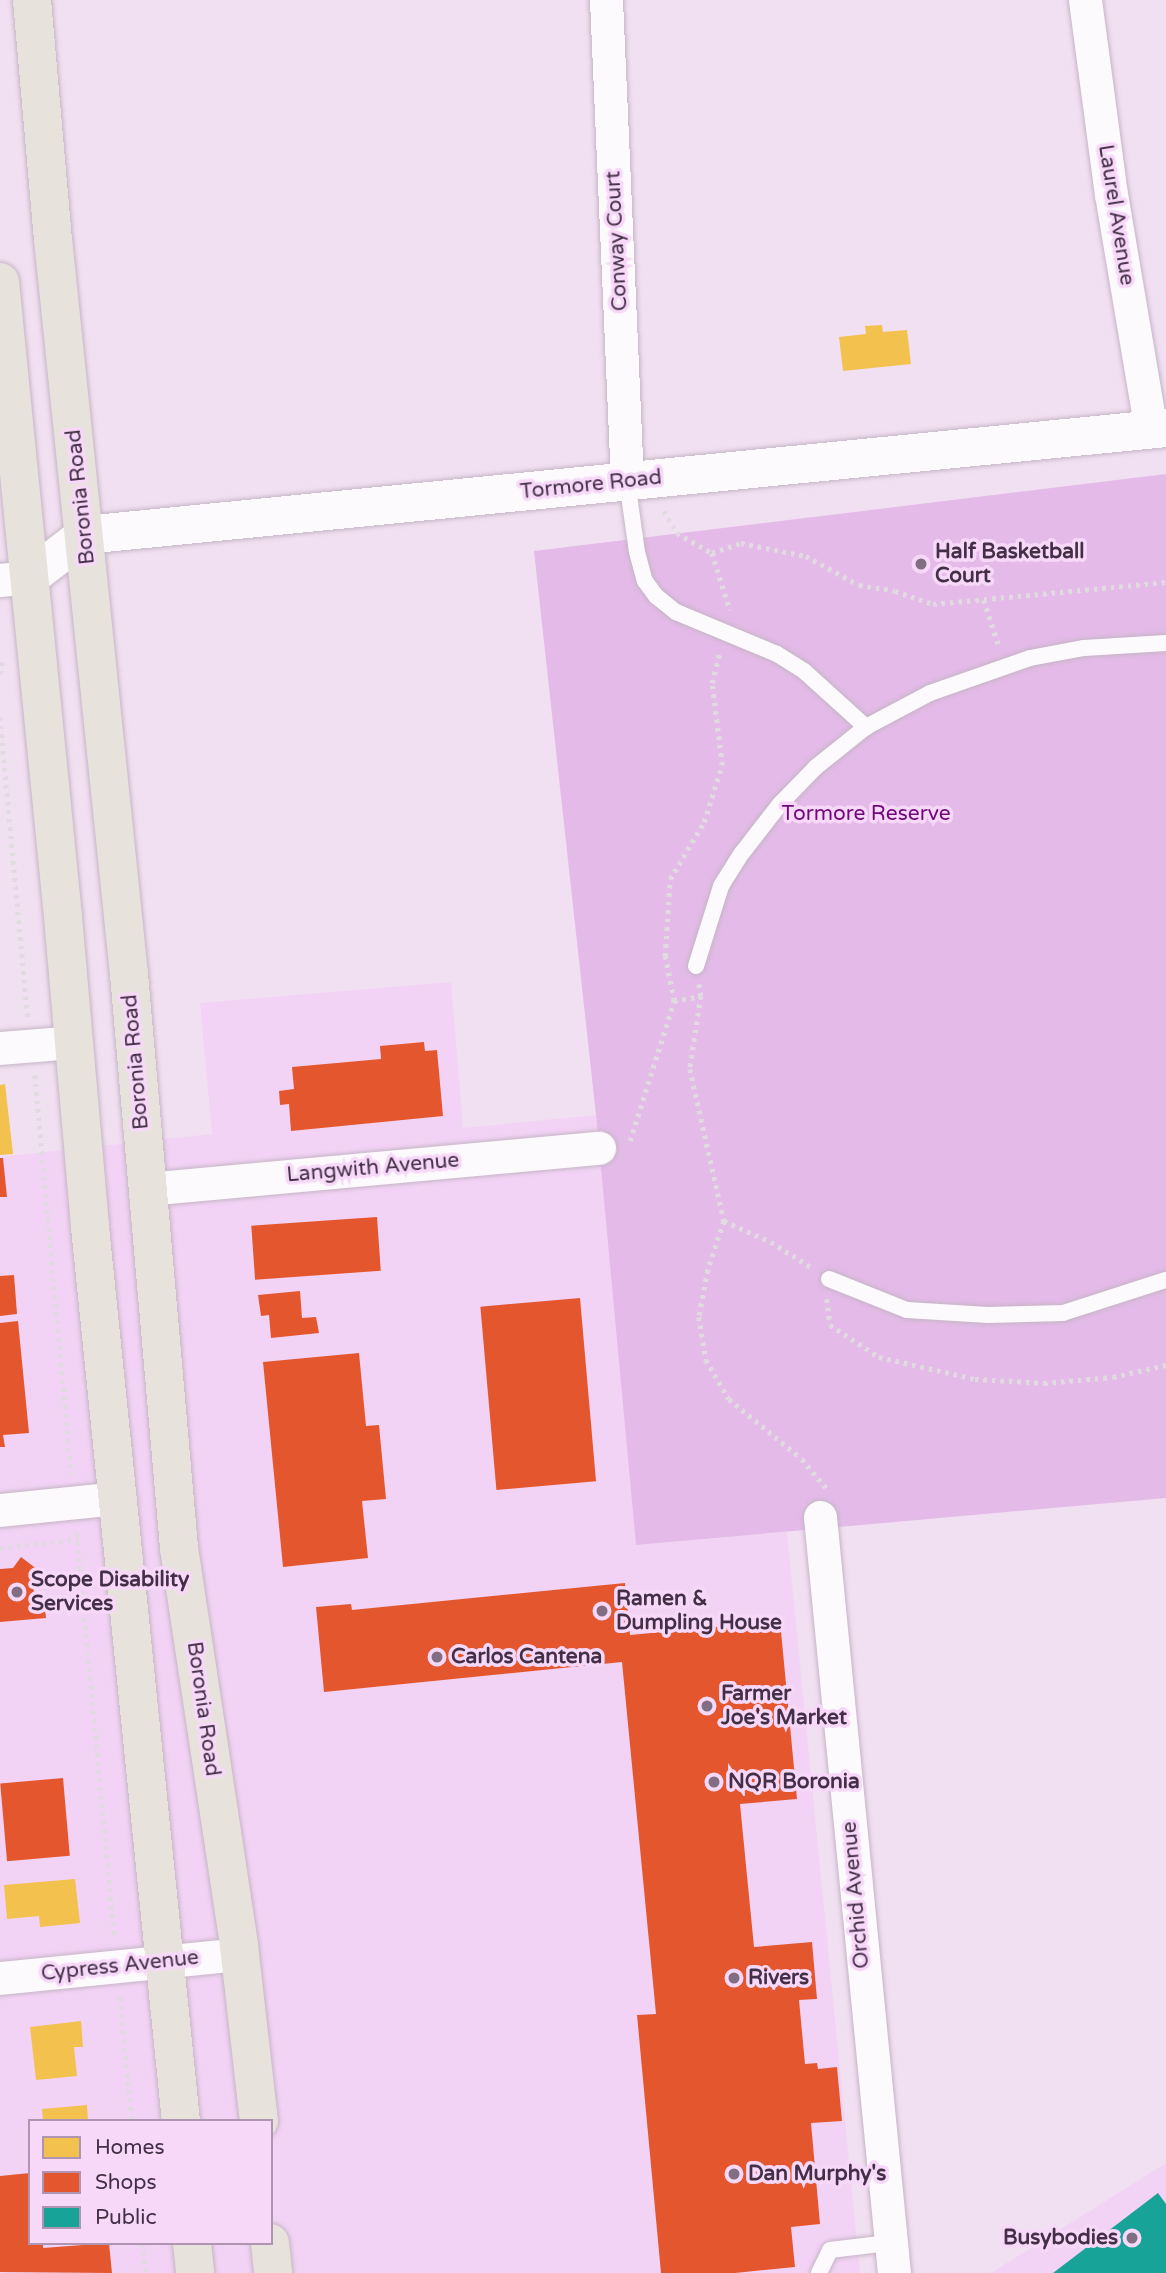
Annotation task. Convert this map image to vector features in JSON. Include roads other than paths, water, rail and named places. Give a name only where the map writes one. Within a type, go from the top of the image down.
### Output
[{"type":"main road","name":"Boronia Road","points":[[33,0],[52,239],[129,974],[179,1548],[240,1954],[259,2119]]},
{"type":"main road","points":[[0,282],[15,579],[75,1042],[181,2119]]},
{"type":"main road","points":[[192,2245],[195,2273]]},
{"type":"main road","points":[[270,2245],[273,2273]]},
{"type":"street","name":"Conway Court","points":[[606,0],[627,481]]},
{"type":"street","name":"Laurel Avenue","points":[[1084,0],[1111,194],[1159,429]]},
{"type":"street","name":"Tormore Road","points":[[85,535],[1159,429]]},
{"type":"street","points":[[15,579],[85,535]]},
{"type":"street","points":[[0,1048],[75,1042]]},
{"type":"street","name":"Langwith Avenue","points":[[146,1189],[599,1148]]},
{"type":"street","points":[[0,1510],[118,1498]]},
{"type":"street","name":"Orchid Avenue","points":[[824,1505],[891,2258]]},
{"type":"street","name":"Cypress Avenue","points":[[0,1978],[240,1954]]},
{"type":"lane","points":[[627,481],[637,552],[645,581],[656,596],[676,612],[778,654],[804,671],[866,727]]},
{"type":"lane","points":[[696,966],[720,886],[741,853],[780,804],[816,767],[866,727],[930,693],[1030,658],[1084,648],[1166,643]]},
{"type":"lane","points":[[829,1279],[907,1310],[988,1315],[1063,1313],[1166,1280]]},
{"type":"lane","points":[[819,2273],[830,2250],[891,2258]]},
{"type":"place","name":"Half Basketball Court","points":[[921,564]]},
{"type":"place","name":"Scope Disability Services","points":[[17,1592]]},
{"type":"place","name":"Ramen & Dumpling House","points":[[602,1611]]},
{"type":"place","name":"Carlos Cantena","points":[[437,1657]]},
{"type":"place","name":"Farmer Joe's Market","points":[[707,1706]]},
{"type":"place","name":"NQR Boronia","points":[[714,1782]]},
{"type":"place","name":"Rivers","points":[[734,1978]]},
{"type":"place","name":"Dan Murphy's","points":[[734,2174]]},
{"type":"place","name":"Busybodies","points":[[1132,2238]]},
{"type":"park label","name":"Tormore Reserve","points":[[866,814]]}]
